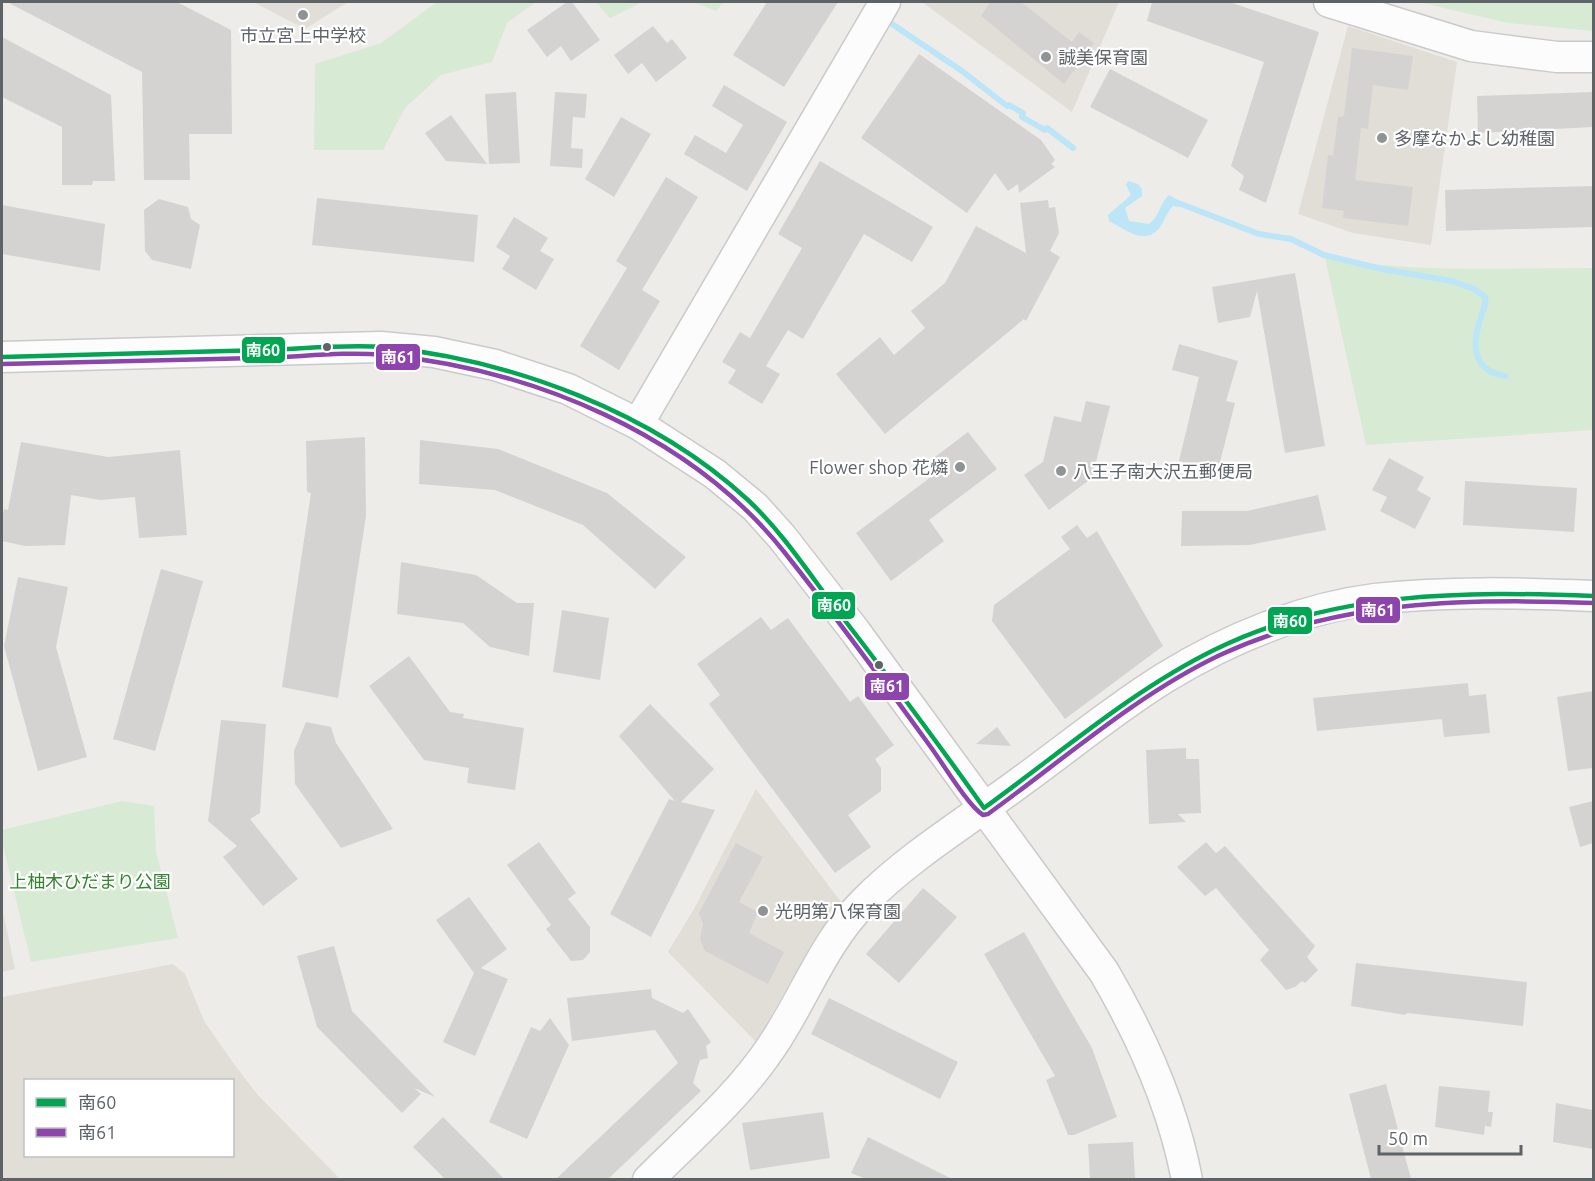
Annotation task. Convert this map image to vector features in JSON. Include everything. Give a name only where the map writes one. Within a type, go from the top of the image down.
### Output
[{"type":"street","points":[[638,424],[885,2]]},
{"type":"street","points":[[1329,2],[1471,46],[1529,55],[1593,57]]},
{"type":"street","points":[[2,357],[381,347],[434,352],[495,365],[568,389],[638,424],[715,474],[755,507],[782,537],[855,631],[1075,930],[1131,1018],[1160,1083],[1187,1179]]},
{"type":"street","points":[[648,1179],[763,1059],[828,947],[864,902],[888,880],[984,808],[1166,677],[1222,647],[1308,613],[1373,599],[1434,594],[1593,596]]},
{"type":"shaded area","name":"市立宮上中学校","points":[[253,2],[348,2],[305,29]]},
{"type":"shaded area","name":"誠美保育園","points":[[922,2],[1119,2],[1072,112]]},
{"type":"shaded area","name":"多摩なかよし幼稚園","points":[[1348,26],[1457,62],[1431,245],[1353,233],[1298,214]]},
{"type":"shaded area","name":"光明第八保育園","points":[[756,789],[841,902],[815,938],[756,1042],[668,952],[695,907]]},
{"type":"shaded area","points":[[2,907],[15,969],[2,972]]},
{"type":"shaded area","points":[[173,964],[185,974],[204,1021],[257,1094],[340,1179],[2,1179],[2,997]]},
{"type":"green space","points":[[437,2],[536,2],[507,23],[492,62],[441,75],[405,108],[383,150],[314,150],[315,64],[381,43]]},
{"type":"green space","points":[[596,2],[642,2],[610,18]]},
{"type":"green space","points":[[693,2],[724,2],[716,11]]},
{"type":"green space","points":[[1418,2],[1593,2],[1593,31],[1508,23]]},
{"type":"green space","points":[[1325,258],[1425,268],[1593,268],[1593,430],[1366,445]]},
{"type":"green space","name":"上柚木ひだまり公園","points":[[122,801],[154,806],[156,851],[178,938],[31,962],[2,841],[2,830]]},
{"type":"water","points":[[1128,181],[1138,184],[1142,189],[1142,196],[1125,208],[1129,221],[1149,224],[1169,195],[1182,202],[1180,207],[1173,206],[1160,227],[1148,236],[1128,232],[1109,221],[1108,215],[1131,195],[1126,185]]},
{"type":"building","points":[[7,2],[177,2],[231,30],[232,134],[189,134],[190,180],[144,180],[142,72]]},
{"type":"building","points":[[567,2],[572,2],[600,40],[571,61],[561,46],[547,57],[527,30]]},
{"type":"building","points":[[767,2],[838,2],[784,87],[733,55]]},
{"type":"building","points":[[990,2],[1021,2],[1072,42],[1079,32],[1094,43],[1064,84],[981,16]]},
{"type":"building","points":[[1152,2],[1229,2],[1319,32],[1266,203],[1239,190],[1244,176],[1231,166],[1264,62],[1147,21]]},
{"type":"building","points":[[653,26],[667,43],[672,39],[687,58],[656,82],[642,63],[628,74],[614,55]]},
{"type":"building","points":[[2,37],[111,95],[115,181],[93,181],[92,185],[62,185],[62,127],[2,97]]},
{"type":"building","points":[[1352,48],[1413,56],[1408,90],[1373,85],[1368,129],[1361,128],[1355,180],[1413,187],[1408,226],[1343,218],[1344,211],[1322,208],[1328,155],[1333,156],[1338,117],[1344,116]]},
{"type":"building","points":[[919,54],[1041,140],[1055,160],[1051,164],[1055,167],[1019,193],[1018,184],[1008,191],[995,173],[967,213],[861,138]]},
{"type":"building","points":[[1110,69],[1208,120],[1188,158],[1090,107]]},
{"type":"building","points":[[724,85],[787,122],[747,191],[684,154],[695,135],[726,153],[743,125],[712,106]]},
{"type":"building","points":[[516,92],[520,163],[489,164],[485,94]]},
{"type":"building","points":[[555,92],[587,94],[585,118],[573,117],[571,148],[583,149],[582,168],[550,166]]},
{"type":"building","points":[[1593,92],[1593,127],[1478,133],[1477,96]]},
{"type":"building","points":[[451,115],[487,164],[446,161],[425,133]]},
{"type":"building","points":[[621,117],[651,134],[614,197],[585,179]]},
{"type":"building","points":[[820,161],[933,227],[912,262],[864,234],[803,339],[788,330],[766,366],[780,374],[762,404],[728,383],[736,370],[722,362],[740,332],[750,338],[802,248],[778,234]]},
{"type":"building","points":[[666,177],[698,197],[642,290],[660,301],[619,370],[580,346],[627,268],[616,261]]},
{"type":"building","points":[[1593,186],[1593,227],[1446,231],[1445,190]]},
{"type":"building","points":[[317,198],[478,215],[474,262],[312,245]]},
{"type":"building","points":[[159,199],[188,207],[191,219],[200,225],[191,269],[152,260],[145,251],[144,210]]},
{"type":"building","points":[[1048,200],[1049,208],[1055,207],[1059,233],[1050,251],[1060,257],[1026,321],[1024,319],[885,434],[836,374],[880,337],[894,355],[925,328],[911,311],[945,283],[976,226],[1026,253],[1020,203]]},
{"type":"building","points":[[2,205],[105,224],[100,271],[2,254]]},
{"type":"building","points":[[514,217],[548,238],[540,251],[554,259],[536,290],[502,269],[510,256],[496,247]]},
{"type":"building","points":[[1295,273],[1325,446],[1285,453],[1257,291],[1250,317],[1218,323],[1212,287]]},
{"type":"building","points":[[1179,344],[1238,361],[1226,401],[1235,403],[1218,470],[1179,461],[1199,377],[1172,370]]},
{"type":"building","points":[[1086,401],[1110,406],[1092,478],[1049,510],[1024,475],[1043,462],[1054,416],[1081,422]]},
{"type":"building","points":[[968,432],[997,469],[929,520],[944,541],[891,581],[856,533],[931,477],[923,466]]},
{"type":"building","points":[[365,437],[366,516],[338,698],[282,687],[311,493],[307,492],[306,441]]},
{"type":"building","points":[[420,440],[498,449],[607,493],[686,557],[655,589],[583,525],[495,490],[419,484]]},
{"type":"building","points":[[21,442],[108,457],[180,450],[187,535],[139,538],[135,497],[100,500],[71,495],[65,545],[25,546],[2,541],[2,518],[4,509],[8,510]]},
{"type":"building","points":[[1389,458],[1424,477],[1417,490],[1431,498],[1415,529],[1380,511],[1387,497],[1372,490]]},
{"type":"building","points":[[1465,481],[1577,488],[1574,532],[1463,525]]},
{"type":"building","points":[[1318,495],[1326,530],[1249,545],[1181,546],[1182,511],[1247,511]]},
{"type":"building","points":[[1077,525],[1087,538],[1097,531],[1163,646],[1065,719],[992,621],[994,605],[1070,549],[1061,537]]},
{"type":"building","points":[[401,562],[476,575],[517,603],[534,603],[529,656],[490,647],[463,623],[397,614]]},
{"type":"building","points":[[161,569],[203,581],[155,751],[113,739]]},
{"type":"building","points":[[18,577],[68,587],[56,647],[87,757],[38,771],[4,646]]},
{"type":"building","points":[[562,610],[609,618],[600,680],[553,672]]},
{"type":"building","points":[[761,617],[771,630],[788,618],[850,702],[858,696],[894,745],[875,759],[881,768],[881,791],[848,815],[871,847],[835,873],[709,704],[720,695],[697,664]]},
{"type":"building","points":[[409,656],[450,712],[464,714],[463,718],[524,728],[515,790],[467,783],[469,768],[424,760],[369,686]]},
{"type":"building","points":[[1468,683],[1469,696],[1486,694],[1490,733],[1444,737],[1442,719],[1317,731],[1313,698]]},
{"type":"building","points":[[1593,691],[1593,768],[1568,771],[1557,697]]},
{"type":"building","points":[[650,704],[714,769],[681,802],[715,810],[651,937],[610,914],[669,799],[675,801],[619,736]]},
{"type":"building","points":[[221,720],[266,724],[260,813],[250,819],[298,879],[263,906],[223,857],[237,846],[208,821]]},
{"type":"building","points":[[306,722],[331,727],[336,743],[393,829],[341,848],[295,784],[294,751]]},
{"type":"building","points":[[997,727],[1011,746],[976,744]]},
{"type":"building","points":[[1186,748],[1186,759],[1199,759],[1201,813],[1178,814],[1186,822],[1149,824],[1146,750]]},
{"type":"building","points":[[1593,801],[1593,843],[1580,847],[1569,807]]},
{"type":"building","points":[[539,842],[576,893],[568,899],[590,927],[590,952],[583,960],[571,961],[546,929],[551,925],[507,865]]},
{"type":"building","points":[[1206,842],[1216,853],[1225,846],[1315,946],[1307,957],[1318,970],[1305,983],[1302,981],[1286,990],[1260,960],[1269,950],[1216,888],[1205,896],[1177,867]]},
{"type":"building","points":[[736,843],[763,857],[739,902],[758,912],[749,933],[784,952],[768,984],[705,951],[700,939],[703,924],[699,913]]},
{"type":"building","points":[[923,888],[957,917],[899,983],[866,954]]},
{"type":"building","points":[[469,897],[507,949],[481,968],[508,979],[475,1056],[443,1042],[474,973],[436,920]]},
{"type":"building","points":[[1024,932],[1092,1048],[1117,1117],[1074,1135],[1068,1135],[1046,1080],[1055,1076],[984,954]]},
{"type":"building","points":[[334,946],[352,1011],[435,1097],[414,1088],[421,1094],[402,1113],[317,1027],[297,956]]},
{"type":"building","points":[[1356,963],[1527,982],[1523,1026],[1407,1013],[1405,1015],[1351,1006]]},
{"type":"building","points":[[651,989],[652,998],[683,1013],[688,1009],[711,1042],[706,1046],[708,1058],[700,1060],[693,1083],[701,1091],[608,1179],[556,1179],[678,1063],[655,1030],[572,1041],[567,998]]},
{"type":"building","points":[[829,998],[958,1062],[940,1099],[811,1034]]},
{"type":"building","points":[[550,1018],[569,1045],[527,1139],[489,1122],[531,1027],[540,1031]]},
{"type":"building","points":[[1386,1084],[1411,1179],[1371,1179],[1349,1094]]},
{"type":"building","points":[[1439,1086],[1490,1091],[1488,1112],[1493,1112],[1491,1127],[1485,1126],[1484,1135],[1435,1127]]},
{"type":"building","points":[[1556,1103],[1593,1110],[1593,1149],[1553,1142]]},
{"type":"building","points":[[823,1112],[830,1158],[750,1170],[742,1123]]},
{"type":"building","points":[[443,1117],[504,1179],[445,1179],[413,1147]]},
{"type":"building","points":[[868,1137],[952,1179],[866,1179],[851,1173]]},
{"type":"building","points":[[1133,1142],[1135,1179],[1090,1179],[1088,1144]]},
{"type":"waterway","points":[[886,20],[962,71],[1007,106],[1023,113],[1022,117],[1045,130],[1047,128],[1073,148]]},
{"type":"waterway","points":[[1181,204],[1259,234],[1291,239],[1324,255],[1382,269],[1452,281],[1474,289],[1485,297],[1485,306],[1477,330],[1478,357],[1487,369],[1495,374],[1506,376]]},
{"type":"transit line","name":"南60","points":[[2,357],[338,346],[384,347],[482,364],[578,395],[625,416],[669,441],[710,469],[748,500],[771,524],[910,706],[984,808],[1125,703],[1185,665],[1261,630],[1353,605],[1401,599],[1497,594],[1594,596]]},
{"type":"transit line","name":"南61","points":[[2,364],[338,354],[384,355],[440,363],[496,375],[551,392],[605,415],[656,442],[704,474],[747,511],[804,577],[895,697],[963,793],[983,815],[988,814],[1101,729],[1159,689],[1220,655],[1265,637],[1310,623],[1403,606],[1498,601],[1594,603]]},
{"type":"place","name":"市立宮上中学校","points":[[303,15]]},
{"type":"place","name":"誠美保育園","points":[[1046,57]]},
{"type":"place","name":"多摩なかよし幼稚園","points":[[1382,138]]},
{"type":"place","name":"Flower shop 花燐","points":[[960,467]]},
{"type":"place","name":"八王子南大沢五郵便局","points":[[1061,471]]},
{"type":"place","name":"光明第八保育園","points":[[763,911]]}]
